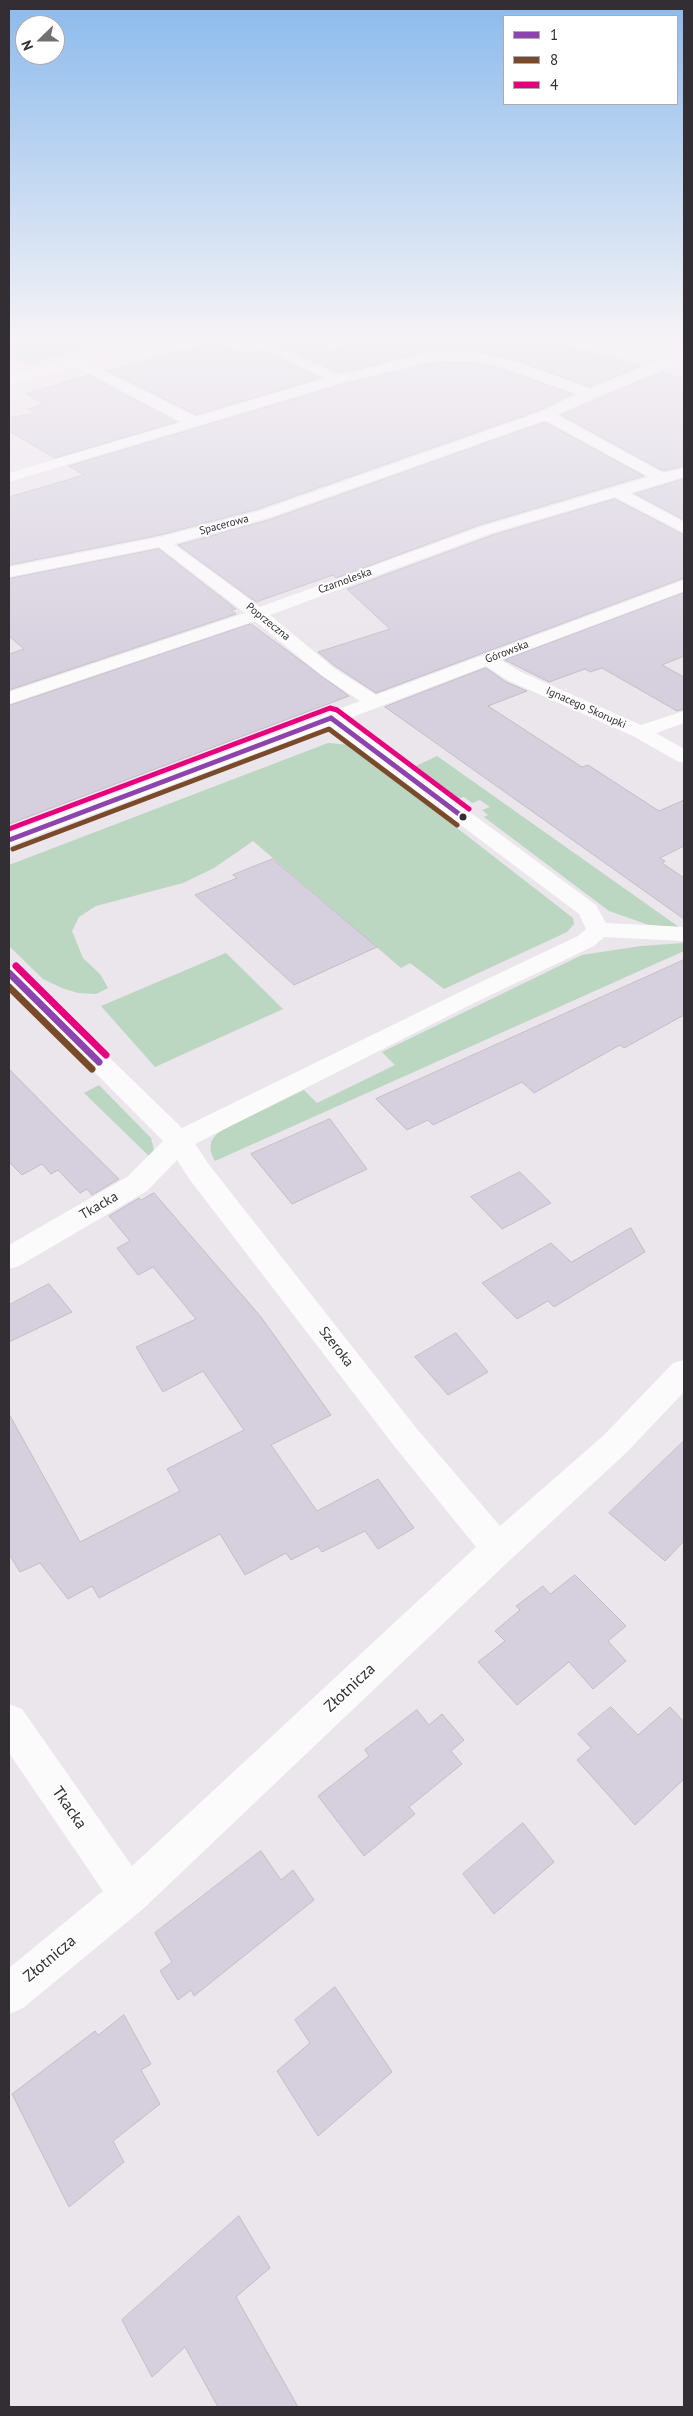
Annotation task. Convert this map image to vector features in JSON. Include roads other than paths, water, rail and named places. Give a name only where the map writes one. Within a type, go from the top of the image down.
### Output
[{"type":"street","points":[[9,478],[101,451]]},
{"type":"street","name":"Spacerowa","points":[[17,570],[162,542],[265,514],[448,451]]},
{"type":"street","points":[[611,451],[661,478]]},
{"type":"street","points":[[15,458],[35,470]]},
{"type":"street","name":"Czarnoleska","points":[[9,698],[258,614],[486,530],[684,472]]},
{"type":"street","points":[[616,491],[684,528]]},
{"type":"street","name":"Poprzeczna","points":[[162,542],[258,614],[328,672],[375,702]]},
{"type":"street","points":[[9,558],[17,570]]},
{"type":"street","name":"Górowska","points":[[9,840],[684,585]]},
{"type":"street","name":"Ignacego Skorupki","points":[[487,659],[514,676],[640,732],[684,757]]},
{"type":"street","points":[[640,732],[684,717]]},
{"type":"street","points":[[331,718],[588,910],[598,930]]},
{"type":"street","points":[[179,1141],[468,997],[586,941],[598,930],[684,934]]},
{"type":"street","name":"Szeroka","points":[[9,973],[179,1141],[200,1173],[406,1438],[498,1549]]},
{"type":"street","name":"Tkacka","points":[[9,1258],[137,1184],[148,1175],[179,1141]]},
{"type":"street","name":"Złotnicza","points":[[9,1994],[130,1895],[498,1549],[615,1444],[684,1372]]},
{"type":"street","name":"Tkacka","points":[[9,1722],[130,1895]]}]
